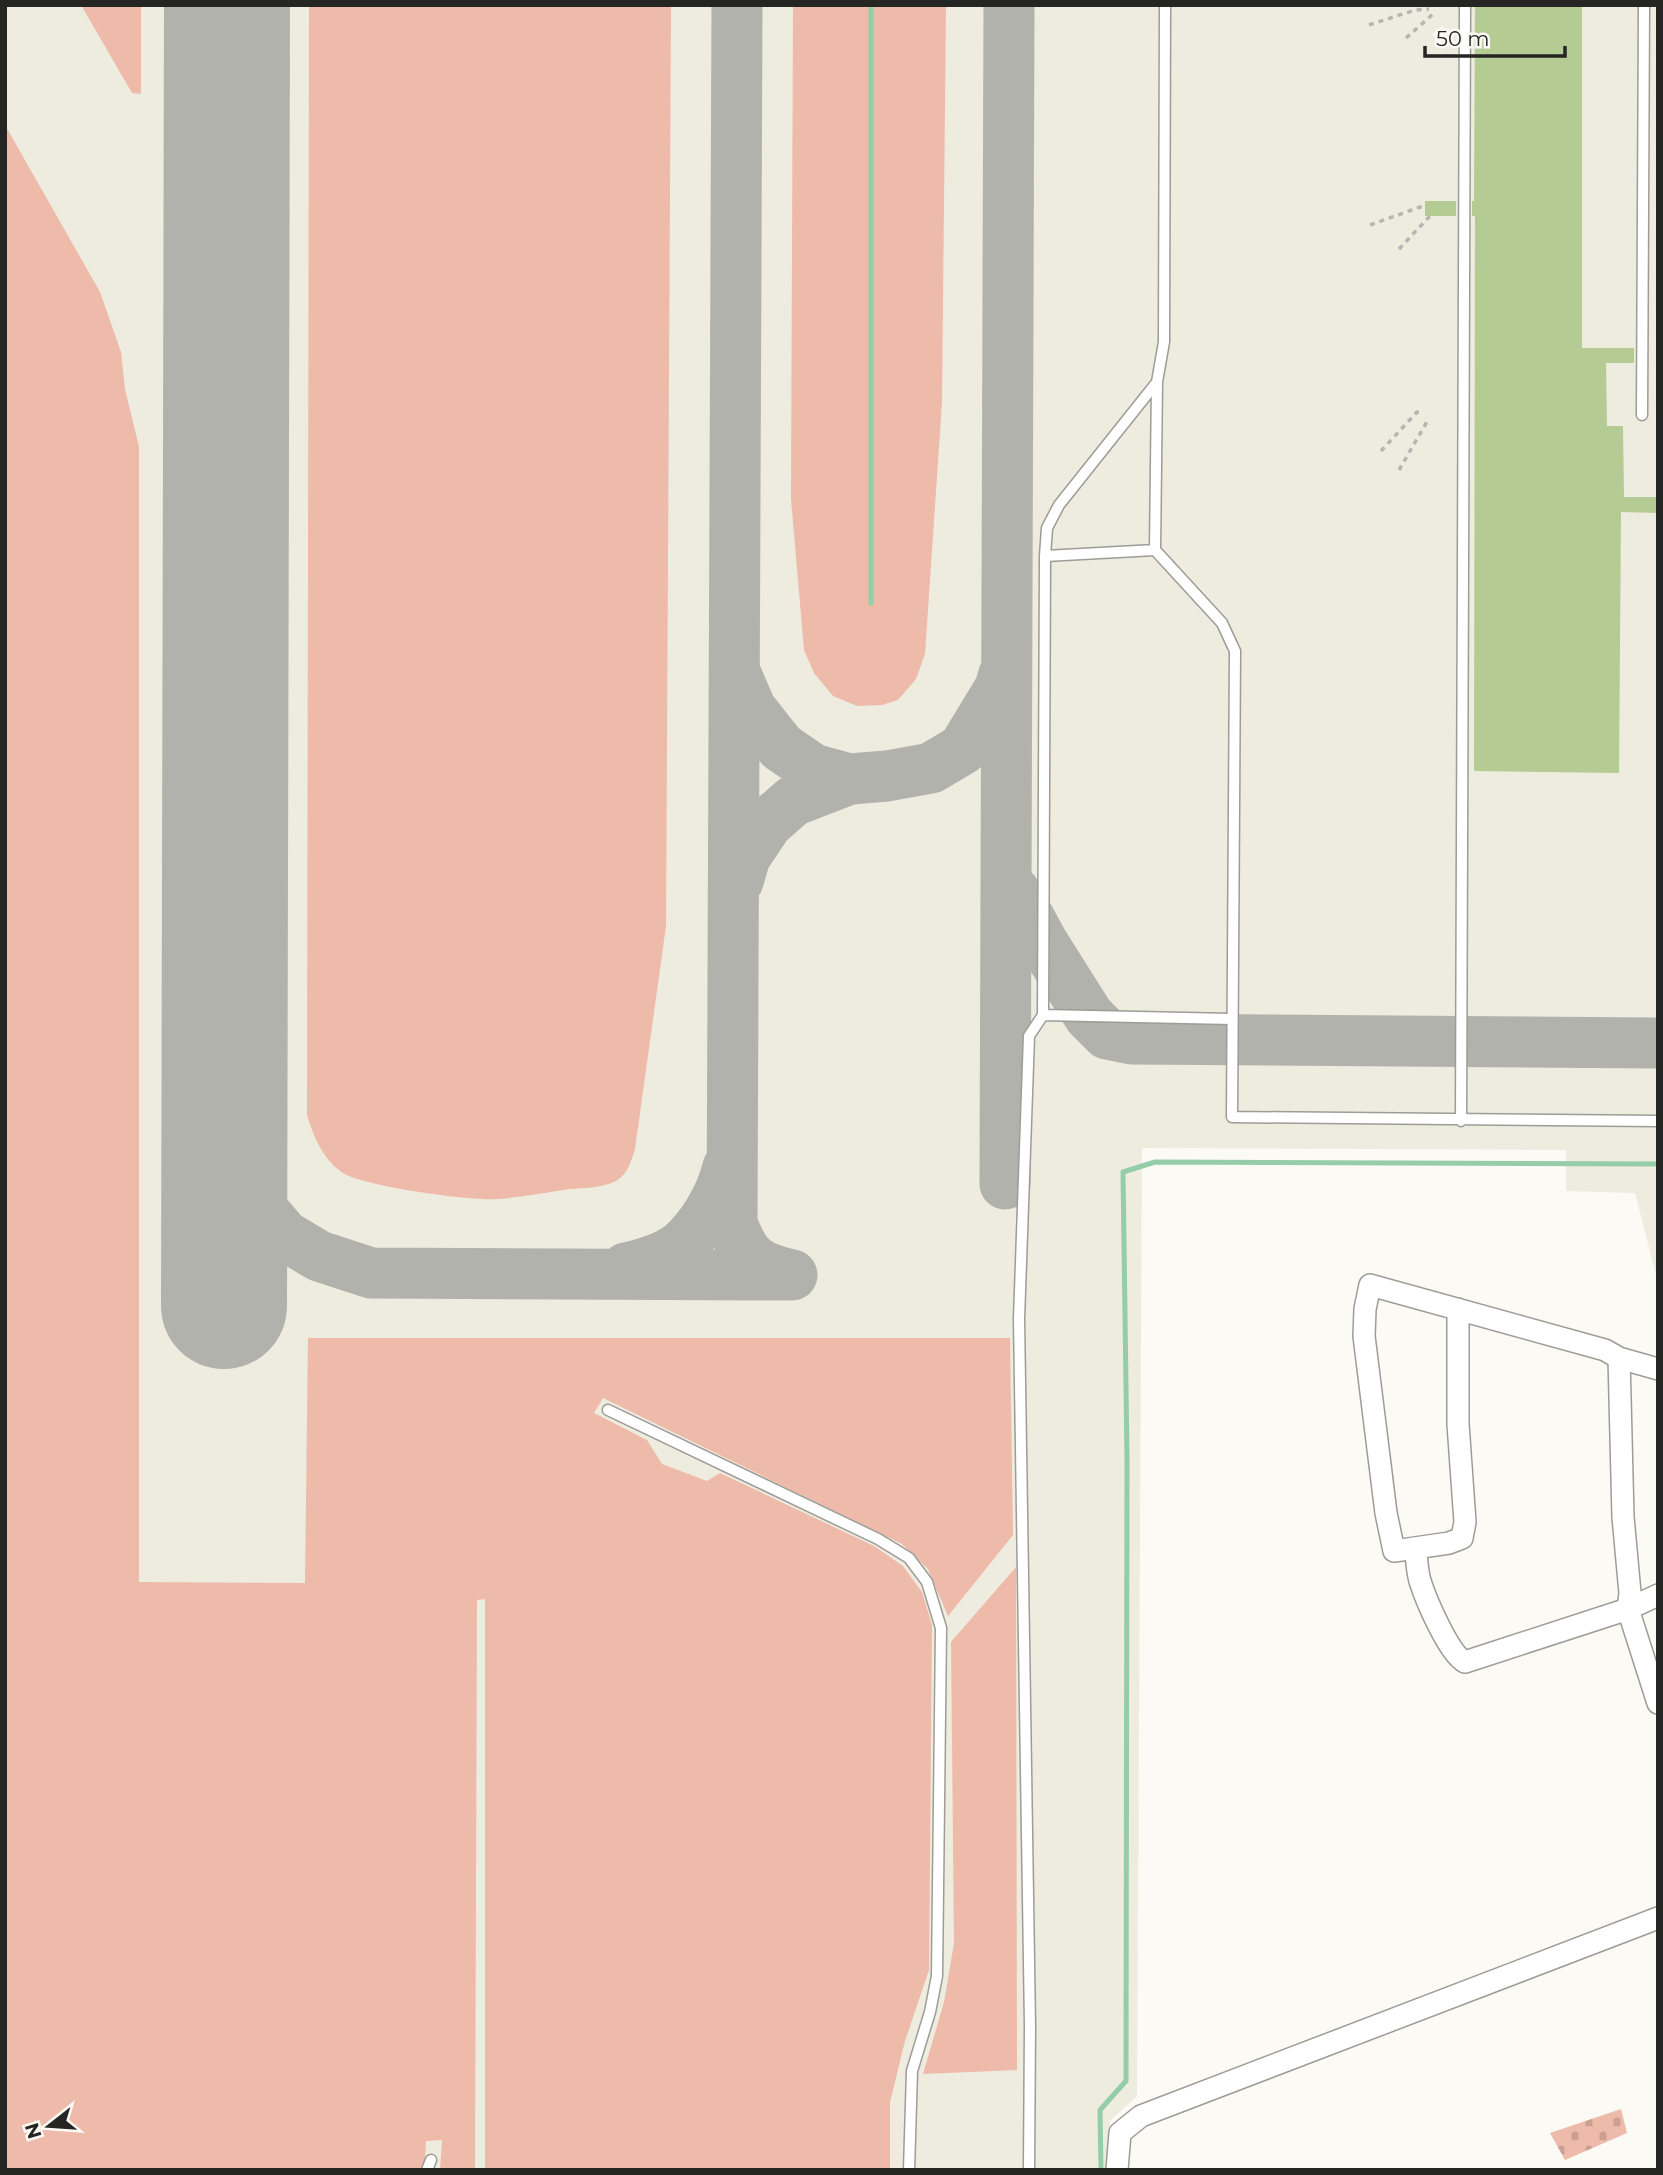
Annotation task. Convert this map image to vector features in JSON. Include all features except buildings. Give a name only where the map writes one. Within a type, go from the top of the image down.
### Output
[{"type":"street","points":[[1458,1309],[1458,1424],[1465,1522],[1462,1538],[1449,1543],[1394,1551],[1385,1513],[1364,1336],[1365,1309],[1370,1285],[1605,1349],[1619,1358],[1658,1370]]},
{"type":"street","points":[[1619,1358],[1623,1517],[1630,1593],[1628,1609],[1658,1703]]},
{"type":"street","points":[[1415,1548],[1420,1580],[1434,1615],[1457,1658],[1465,1662],[1628,1609],[1658,1595]]},
{"type":"street","points":[[1117,2170],[1121,2133],[1141,2116],[1658,1917]]},
{"type":"lane","points":[[1165,5],[1164,342],[1157,382],[1155,550],[1222,623],[1236,651],[1232,1117],[1658,1121]]},
{"type":"lane","points":[[1461,1121],[1465,5]]},
{"type":"lane","points":[[1642,415],[1644,5]]},
{"type":"lane","points":[[1029,2170],[1030,2026],[1019,1319],[1029,1036],[1043,1015],[1047,528],[1059,505],[1157,382]]},
{"type":"lane","points":[[1045,556],[1155,550]]},
{"type":"lane","points":[[1043,1015],[1232,1019]]},
{"type":"lane","points":[[607,1410],[878,1539],[909,1558],[927,1582],[941,1628],[937,1976],[930,2012],[912,2071],[909,2170]]},
{"type":"path","points":[[1369,26],[1415,10],[1429,9]]},
{"type":"path","points":[[1406,37],[1433,14]]},
{"type":"path","points":[[1370,225],[1425,207]]},
{"type":"path","points":[[1399,249],[1430,216]]},
{"type":"path","points":[[1381,452],[1417,412],[1420,413]]},
{"type":"path","points":[[1399,470],[1428,420]]},
{"type":"shaded area","points":[[5,5],[1658,5],[1658,1283],[1635,1193],[1566,1191],[1566,1150],[1142,1148],[1137,2096],[1110,2121],[1111,2170],[5,2170]]},
{"type":"green space","points":[[81,5],[141,5],[141,94],[132,93]]},
{"type":"green space","points":[[309,5],[671,5],[666,926],[635,1149],[623,1175],[605,1185],[513,1198],[482,1199],[417,1192],[372,1183],[354,1178],[336,1168],[324,1154],[307,1115]]},
{"type":"green space","points":[[793,5],[946,5],[942,402],[925,654],[916,679],[898,700],[882,705],[857,706],[833,696],[814,673],[804,650],[791,499]]},
{"type":"green space","points":[[5,125],[100,292],[121,352],[125,389],[139,447],[139,1582],[305,1583],[308,1338],[1010,1338],[1013,1535],[948,1616],[928,1569],[902,1544],[603,1398],[594,1413],[647,1440],[662,1464],[707,1481],[720,1473],[874,1546],[903,1566],[922,1592],[932,1625],[929,1970],[905,2041],[890,2102],[890,2170],[485,2170],[485,1599],[477,1600],[475,2170],[440,2170],[442,2140],[426,2141],[425,2162],[420,2170],[5,2170]]},
{"type":"green space","points":[[1016,1567],[1017,2070],[923,2074],[944,2002],[954,1943],[951,1642]]},
{"type":"green space","points":[[1621,2109],[1627,2133],[1565,2160],[1550,2133]]},
{"type":"waterway","points":[[871,5],[871,603]]},
{"type":"waterway","points":[[1101,2170],[1100,2110],[1126,2081],[1127,1458],[1123,1172],[1155,1162],[1658,1164]]},
{"type":"taxiway","points":[[737,5],[732,1223],[742,1245],[753,1260],[769,1269],[792,1275]]},
{"type":"taxiway","points":[[1005,1184],[1009,5]]},
{"type":"taxiway","points":[[735,672],[751,709],[781,747],[813,769],[850,779]]},
{"type":"taxiway","points":[[738,881],[745,857],[767,824],[793,801],[850,779],[931,768],[963,749],[1000,688],[1004,674]]},
{"type":"taxiway","points":[[1015,892],[1089,1016],[1107,1034],[1132,1039],[1658,1043]]},
{"type":"taxiway","points":[[225,1127],[238,1171],[256,1202],[284,1235],[319,1256],[371,1273],[788,1275]]},
{"type":"taxiway","points":[[626,1268],[662,1257],[681,1246],[697,1230],[710,1210],[728,1167]]},
{"type":"runway","points":[[224,1306],[227,5]]}]
